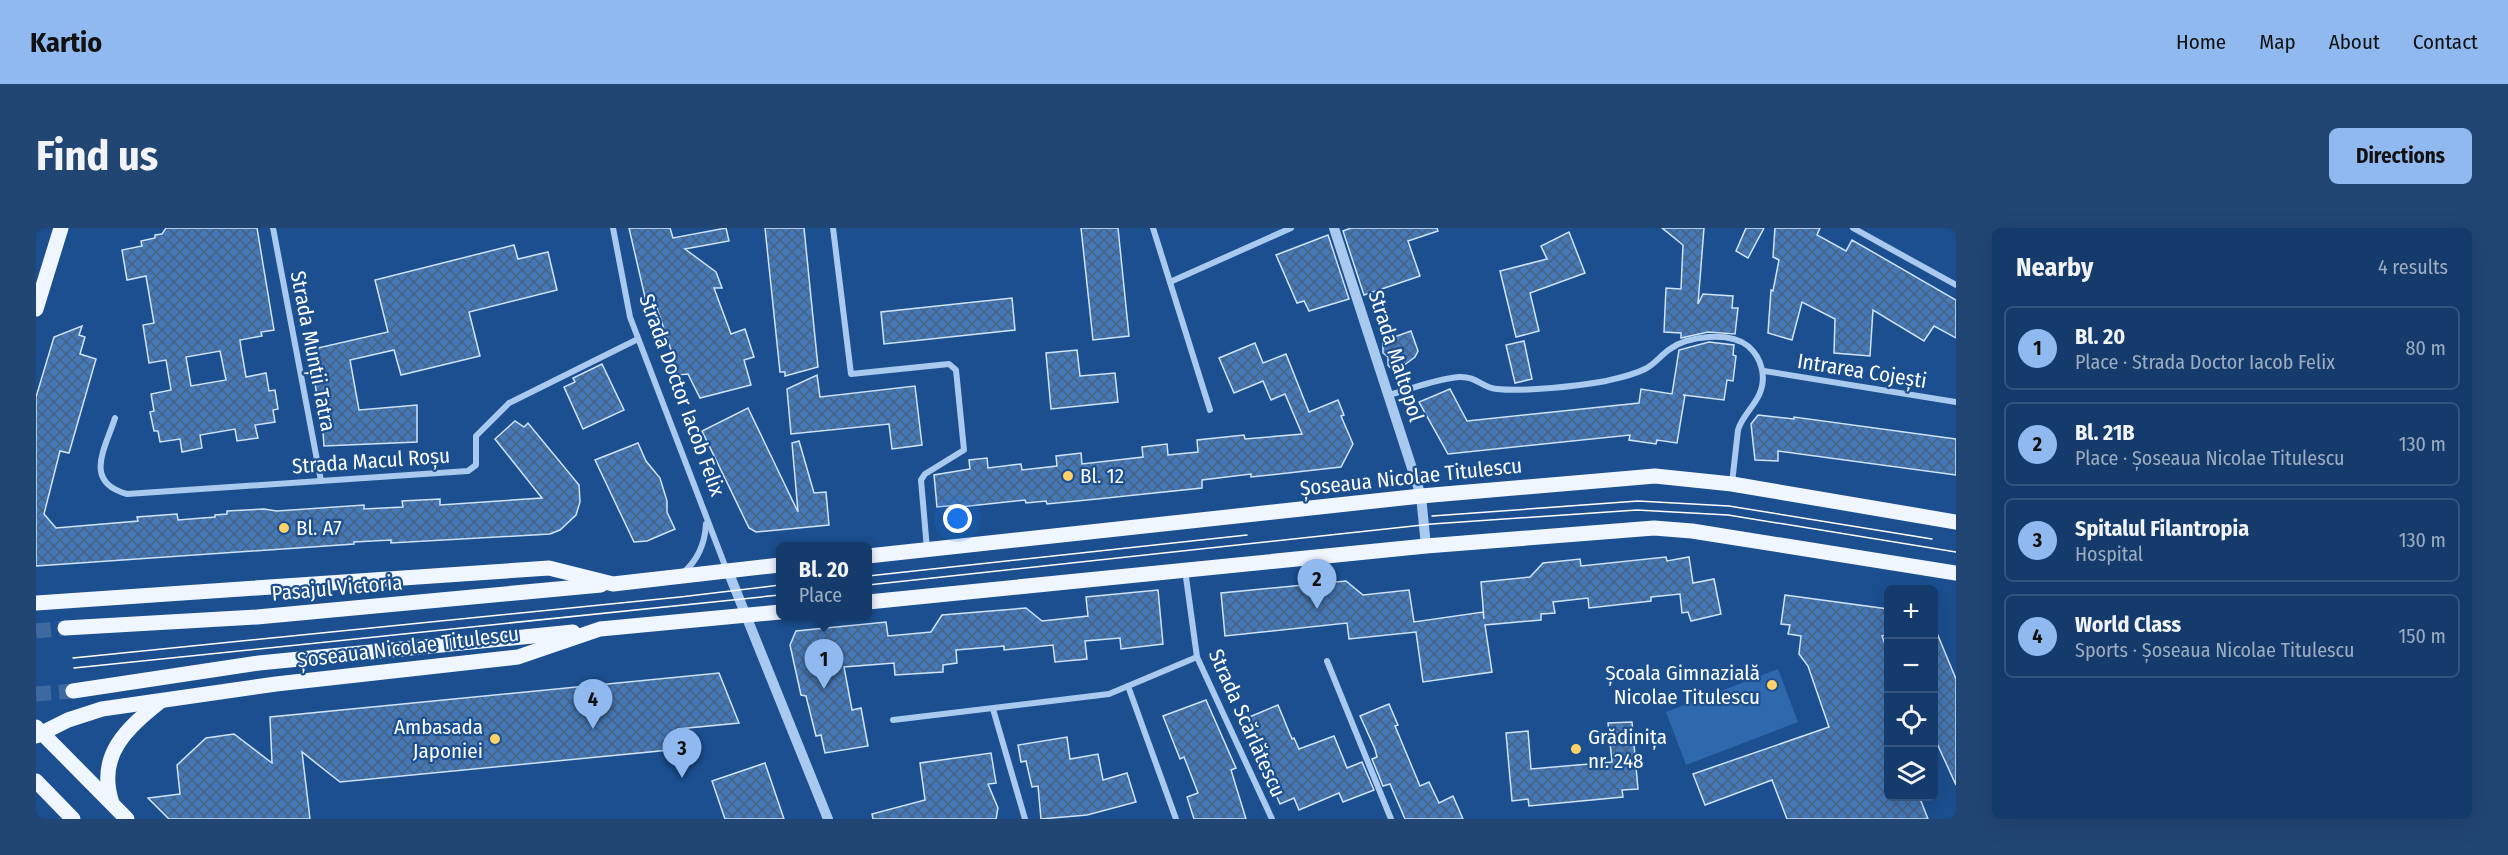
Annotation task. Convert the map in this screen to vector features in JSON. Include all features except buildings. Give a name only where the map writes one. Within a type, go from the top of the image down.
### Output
[{"type":"main road","points":[[36,309],[61,228]]},
{"type":"main road","name":"Șoseaua Nicolae Titulescu","points":[[872,556],[1421,496],[1654,476],[1732,484],[1956,522]]},
{"type":"main road","points":[[872,601],[1426,546],[1654,528],[1673,529],[1956,573]]},
{"type":"main road","points":[[36,603],[549,568],[613,584],[776,565]]},
{"type":"main road","name":"Pasajul Victoria","points":[[65,628],[247,618],[613,584]]},
{"type":"main road","name":"Șoseaua Nicolae Titulescu","points":[[38,732],[85,714],[163,699],[518,657],[600,629],[776,612]]},
{"type":"main road","points":[[73,691],[259,663],[600,629]]},
{"type":"main road","points":[[112,804],[108,791],[107,771],[116,745],[131,727],[163,699]]},
{"type":"main road","points":[[38,732],[127,819]]},
{"type":"main road","points":[[36,781],[73,819]]},
{"type":"street","name":"Strada Munții Tatra","points":[[273,228],[321,481]]},
{"type":"street","name":"Strada Doctor Iacob Felix","points":[[613,228],[626,299],[638,339],[728,571]]},
{"type":"street","points":[[833,228],[851,374],[949,364],[956,370],[964,450],[922,476],[920,484],[927,550]]},
{"type":"street","points":[[1153,228],[1210,410]]},
{"type":"street","points":[[1170,282],[1291,228]]},
{"type":"street","name":"Strada Maltopol","points":[[1334,228],[1421,496],[1426,546]]},
{"type":"street","points":[[1853,228],[1956,285]]},
{"type":"street","name":"Strada Macul Roșu","points":[[116,418],[100,465],[101,476],[107,486],[127,494],[471,470],[476,465],[476,436],[501,409],[534,389],[638,339]]},
{"type":"street","points":[[1389,395],[1458,377],[1477,379],[1490,388],[1509,391],[1605,381],[1642,370],[1660,359],[1668,350],[1680,344],[1696,339],[1736,340],[1746,345],[1756,355],[1764,371],[1759,396],[1740,422],[1732,484]]},
{"type":"street","name":"Intrarea Cojești","points":[[1764,371],[1956,402]]},
{"type":"street","points":[[679,577],[697,557],[704,541],[707,520]]},
{"type":"street","name":"Strada Scărlătescu","points":[[1185,569],[1197,657],[1272,819]]},
{"type":"street","points":[[728,571],[828,819]]},
{"type":"street","points":[[893,720],[1109,694],[1197,657]]},
{"type":"street","points":[[1327,661],[1391,819]]},
{"type":"street","points":[[1128,686],[1176,819]]},
{"type":"street","points":[[993,709],[1024,819]]},
{"type":"shaded area","points":[[1778,669],[1798,722],[1686,765],[1666,712]]},
{"type":"tunnel","points":[[36,631],[65,628]]},
{"type":"tunnel","points":[[36,694],[73,691]]},
{"type":"tram line","points":[[1432,516],[1638,501],[1729,506],[1932,539]]},
{"type":"tram line","points":[[872,585],[1432,524],[1637,510],[1728,515],[1956,552]]},
{"type":"tram line","points":[[872,576],[1247,535]]},
{"type":"tram line","points":[[73,658],[776,585]]},
{"type":"tram line","points":[[74,668],[776,595]]},
{"type":"place","name":"Bl. 12","points":[[1068,476]]},
{"type":"place","name":"Bl. A7","points":[[284,528]]},
{"type":"place","name":"Bl. 21B","points":[[1317,609]]},
{"type":"place","name":"Școala Gimnazială Nicolae Titulescu","points":[[1772,685]]},
{"type":"place","name":"Bl. 20","points":[[824,689]]},
{"type":"place","name":"World Class","points":[[593,729]]},
{"type":"place","name":"Ambasada Japoniei","points":[[495,739]]},
{"type":"place","name":"Grădinița nr. 248","points":[[1576,749]]},
{"type":"place","name":"Spitalul Filantropia","points":[[682,778]]}]
